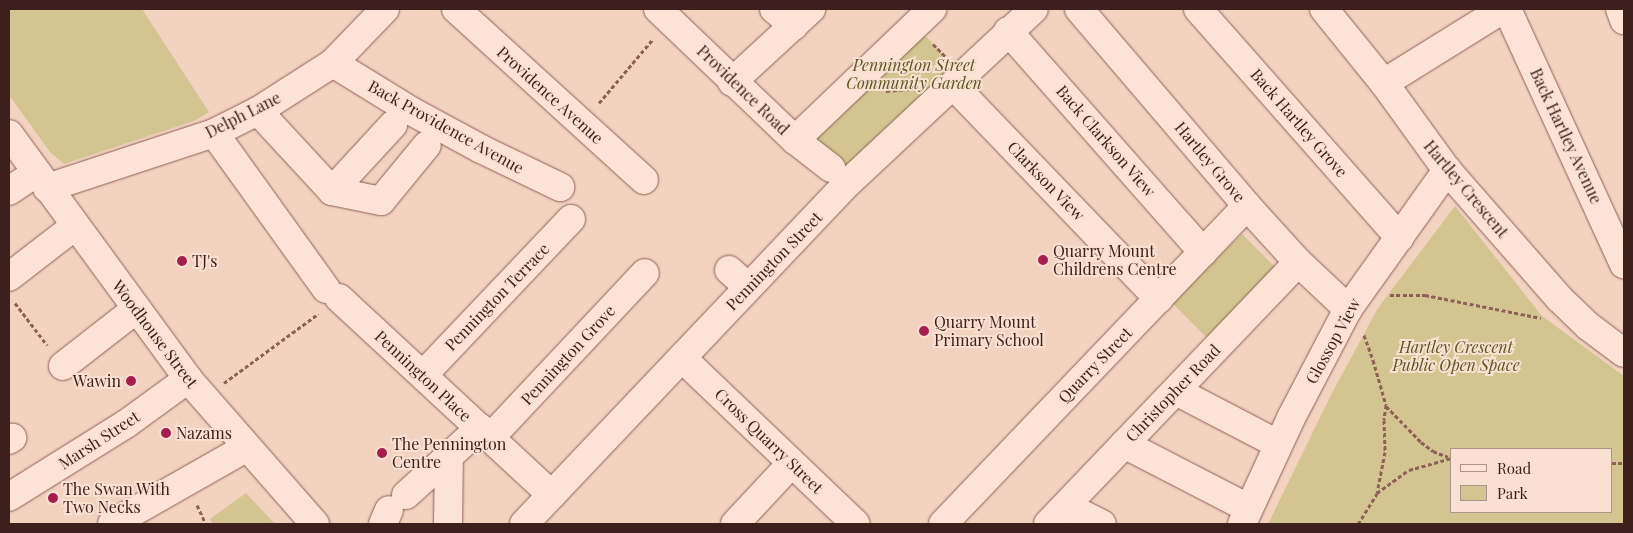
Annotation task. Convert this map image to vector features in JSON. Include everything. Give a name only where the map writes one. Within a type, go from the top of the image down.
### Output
[{"type":"street","name":"Providence Avenue","points":[[456,9],[644,180]]},
{"type":"street","name":"Pennington Street","points":[[524,524],[682,358],[738,279],[849,182],[1008,31],[1034,9]]},
{"type":"street","name":"Hartley Grove","points":[[1079,9],[1246,206],[1298,262],[1348,309]]},
{"type":"street","name":"Back Hartley Grove","points":[[1198,9],[1400,238]]},
{"type":"street","points":[[1384,83],[1503,9]]},
{"type":"street","name":"Back Hartley Avenue","points":[[1507,9],[1624,264]]},
{"type":"street","points":[[1620,9],[1624,20]]},
{"type":"street","name":"Delph Lane","points":[[9,190],[214,133],[258,111],[333,63],[378,11]]},
{"type":"street","name":"Hartley Crescent","points":[[1331,11],[1448,170],[1560,299],[1588,326],[1624,352]]},
{"type":"street","name":"Providence Road","points":[[664,14],[732,82],[795,140],[831,168]]},
{"type":"street","points":[[732,82],[793,14]]},
{"type":"street","points":[[795,140],[923,17]]},
{"type":"street","name":"Back Clarkson View","points":[[1008,31],[1203,252]]},
{"type":"street","name":"Back Providence Avenue","points":[[333,63],[411,111],[481,149],[560,187]]},
{"type":"street","name":"Clarkson View","points":[[958,80],[1159,299]]},
{"type":"street","points":[[258,111],[332,192],[381,202],[427,145]]},
{"type":"street","points":[[332,192],[394,126]]},
{"type":"street","name":"Pennington Place","points":[[214,133],[333,294],[552,495]]},
{"type":"street","name":"Woodhouse Street","points":[[9,134],[136,310],[196,388],[246,448],[315,524]]},
{"type":"street","name":"Glossop View","points":[[1245,516],[1278,444],[1348,309],[1448,170]]},
{"type":"street","name":"Quarry Street","points":[[943,524],[1246,206]]},
{"type":"street","name":"Pennington Terrace","points":[[423,376],[571,220]]},
{"type":"street","points":[[9,276],[75,226]]},
{"type":"street","name":"Christopher Road","points":[[1057,515],[1298,262]]},
{"type":"street","name":"Pennington Grove","points":[[393,510],[449,456],[485,433],[645,273]]},
{"type":"street","points":[[63,366],[136,310]]},
{"type":"street","name":"Cross Quarry Street","points":[[682,358],[791,464],[846,521]]},
{"type":"street","name":"Marsh Street","points":[[9,497],[126,424],[196,388]]},
{"type":"street","points":[[1176,391],[1278,444]]},
{"type":"street","points":[[1124,444],[1245,516]]},
{"type":"street","points":[[112,524],[246,448]]},
{"type":"street","points":[[448,524],[449,456]]},
{"type":"street","points":[[735,524],[791,464]]},
{"type":"street","points":[[1057,515],[1102,524]]},
{"type":"path","points":[[581,124],[664,14]]},
{"type":"path","points":[[843,95],[958,80],[923,17]]},
{"type":"path","points":[[196,388],[333,294]]},
{"type":"path","points":[[1385,302],[1390,294],[1425,295],[1549,319]]},
{"type":"path","points":[[15,302],[63,366]]},
{"type":"path","points":[[1358,524],[1376,492],[1385,452],[1384,420],[1386,405],[1363,333]]},
{"type":"path","points":[[1386,405],[1421,442],[1433,451],[1450,458]]},
{"type":"path","points":[[1376,492],[1409,470],[1450,458]]},
{"type":"green space","points":[[9,9],[142,9],[209,112],[194,121],[64,164],[50,152],[9,95]]},
{"type":"green space","name":"Pennington Street Community Garden","points":[[915,25],[963,75],[849,182],[795,140]]},
{"type":"green space","name":"Hartley Crescent Public Open Space","points":[[1455,206],[1542,316],[1624,376],[1624,524],[1268,524],[1332,393],[1378,308]]},
{"type":"green space","points":[[1242,234],[1277,269],[1207,338],[1172,303]]},
{"type":"green space","points":[[246,493],[275,524],[213,524],[210,519]]},
{"type":"place","name":"Quarry Mount Childrens Centre","points":[[1043,260]]},
{"type":"place","name":"TJ's","points":[[182,261]]},
{"type":"place","name":"Quarry Mount Primary School","points":[[924,331]]},
{"type":"place","name":"Wawin","points":[[131,381]]},
{"type":"place","name":"Nazams","points":[[166,433]]},
{"type":"place","name":"The Pennington Centre","points":[[382,453]]},
{"type":"place","name":"The Swan With Two Necks","points":[[53,498]]}]
